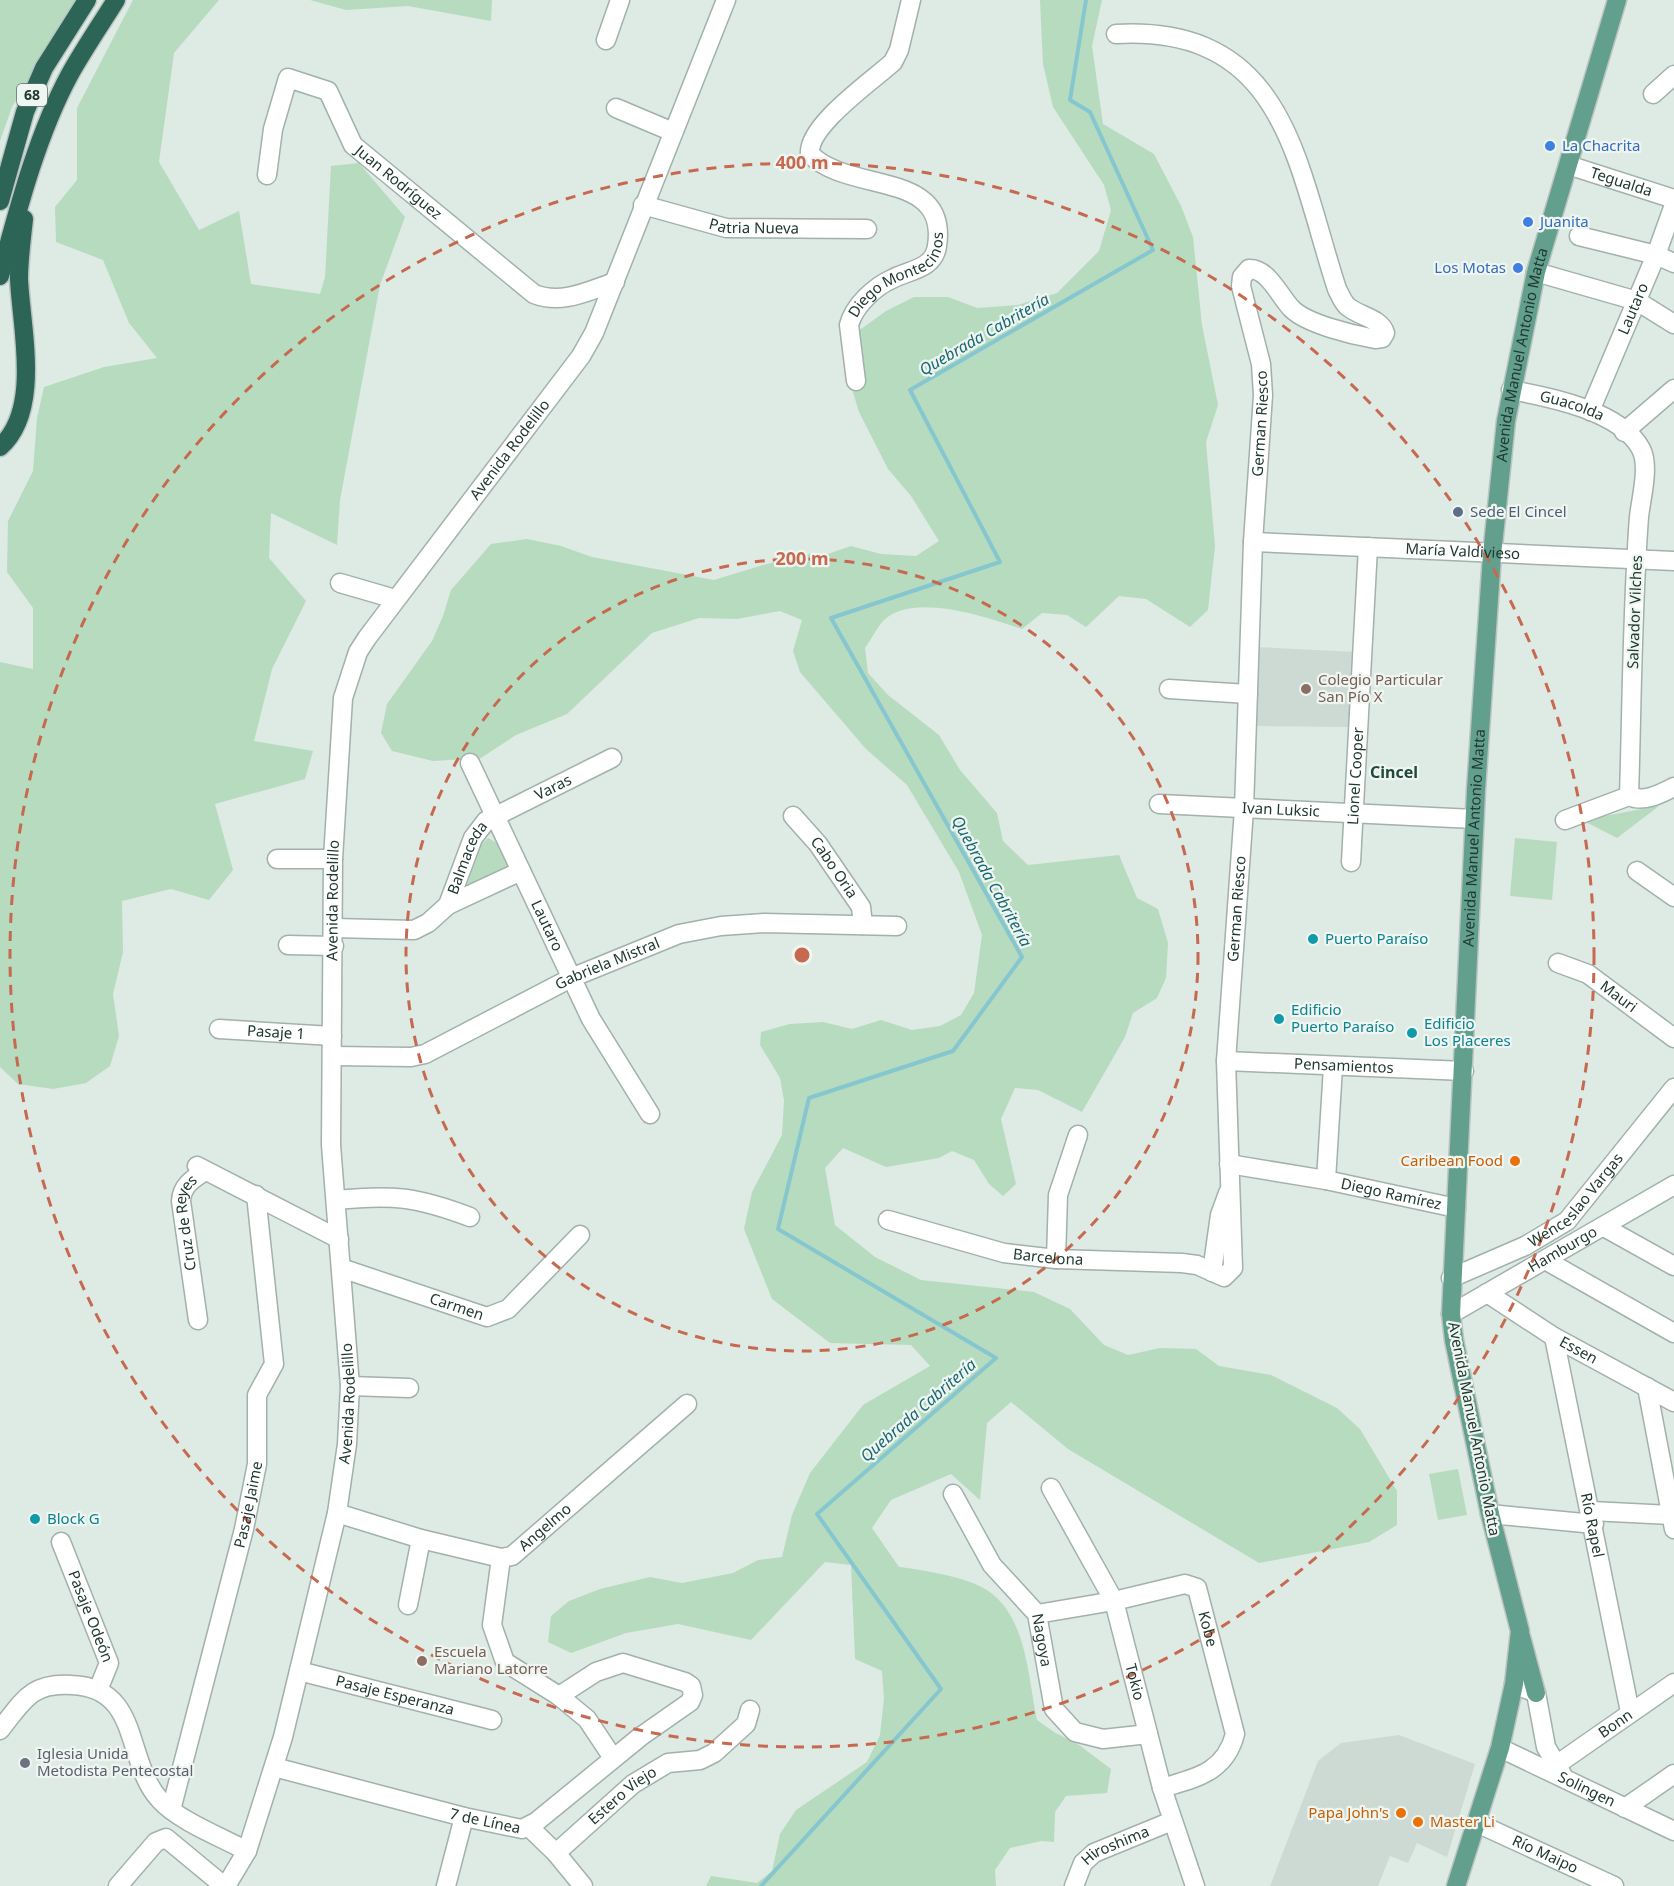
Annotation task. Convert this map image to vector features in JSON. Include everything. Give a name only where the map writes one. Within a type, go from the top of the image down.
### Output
[{"type":"highway","name":"68","points":[[0,201],[25,112],[44,68],[87,0]]},
{"type":"highway","name":"68","points":[[0,276],[36,157],[70,75],[116,0]]},
{"type":"highway","points":[[0,447],[13,432],[22,402],[27,366],[19,278],[27,199],[36,157]]},
{"type":"main road","name":"Avenida Manuel Antonio Matta","points":[[1456,1886],[1500,1748],[1514,1684],[1520,1631],[1490,1514],[1454,1340],[1451,1314],[1474,819],[1492,555],[1510,390],[1536,272],[1617,0]]},
{"type":"main road","points":[[1520,1631],[1536,1693]]},
{"type":"street","points":[[606,40],[620,0]]},
{"type":"street","name":"Avenida Rodelillo","points":[[225,1886],[247,1851],[274,1767],[337,1513],[347,1444],[350,1386],[331,1145],[333,859],[344,698],[358,652],[395,599],[581,356],[594,333],[726,0]]},
{"type":"street","name":"Diego Montecinos","points":[[856,381],[849,325],[851,317],[881,285],[922,267],[931,260],[937,249],[939,224],[931,205],[917,195],[830,168],[810,154],[809,147],[823,125],[893,62],[899,50],[911,0]]},
{"type":"street","name":"German Riesco","points":[[1116,34],[1132,33],[1178,39],[1206,46],[1234,61],[1251,77],[1265,95],[1294,146],[1337,289],[1346,305],[1383,327],[1385,333],[1382,338],[1375,339],[1305,318],[1293,310],[1263,274],[1253,269],[1245,272],[1240,286],[1263,380],[1253,542],[1244,809],[1226,1061],[1233,1268],[1224,1277],[1212,1272]]},
{"type":"street","points":[[1653,94],[1674,75]]},
{"type":"street","name":"Juan Rodríguez","points":[[267,175],[273,129],[288,78],[328,91],[353,145],[534,294],[544,298],[562,298],[615,282]]},
{"type":"street","points":[[616,108],[673,132]]},
{"type":"street","name":"Tegualda","points":[[1568,165],[1674,199]]},
{"type":"street","name":"Patria Nueva","points":[[643,205],[726,228],[867,229]]},
{"type":"street","name":"Lautaro","points":[[1590,411],[1656,255],[1674,205]]},
{"type":"street","points":[[1579,236],[1656,255],[1674,263]]},
{"type":"street","points":[[1536,272],[1637,301],[1674,324]]},
{"type":"street","name":"Guacolda","points":[[1510,390],[1535,394],[1590,411],[1608,419],[1626,434]]},
{"type":"street","points":[[1626,434],[1674,390]]},
{"type":"street","name":"Salvador Vilches","points":[[1626,434],[1634,439],[1644,457],[1636,561],[1629,796]]},
{"type":"street","name":"María Valdivieso","points":[[1253,542],[1492,555],[1674,561]]},
{"type":"street","name":"Lionel Cooper","points":[[1351,862],[1368,547]]},
{"type":"street","points":[[340,584],[395,599]]},
{"type":"street","points":[[1168,689],[1248,694]]},
{"type":"street","name":"Varas","points":[[495,816],[612,758]]},
{"type":"street","name":"Lautaro","points":[[470,763],[599,1033],[650,1114]]},
{"type":"street","points":[[1565,820],[1629,796],[1637,800],[1644,799],[1674,787]]},
{"type":"street","name":"Ivan Luksic","points":[[1159,804],[1474,819]]},
{"type":"street","name":"Balmaceda","points":[[448,905],[473,838],[486,821],[495,816]]},
{"type":"street","name":"Cabo Oria","points":[[793,816],[818,844],[861,907],[862,925]]},
{"type":"street","points":[[277,859],[333,859]]},
{"type":"street","name":"Balmaceda","points":[[288,945],[334,937],[414,930],[428,923],[448,905],[521,871]]},
{"type":"street","points":[[1637,871],[1674,897]]},
{"type":"street","name":"Gabriela Mistral","points":[[332,1056],[411,1057],[424,1054],[572,978],[679,934],[721,926],[764,923],[897,926]]},
{"type":"street","name":"Mauri","points":[[1558,963],[1588,974],[1674,1038]]},
{"type":"street","name":"Pasaje 1","points":[[219,1029],[332,1036]]},
{"type":"street","name":"Pensamientos","points":[[1226,1061],[1464,1071]]},
{"type":"street","name":"Diego Ramírez","points":[[1326,1180],[1333,1066]]},
{"type":"street","name":"Wenceslao Vargas","points":[[1451,1278],[1525,1246],[1568,1221],[1674,1088]]},
{"type":"street","points":[[1056,1259],[1058,1196],[1078,1135]]},
{"type":"street","name":"Diego Ramírez","points":[[1228,1164],[1326,1180],[1456,1208]]},
{"type":"street","name":"Cruz de Reyes","points":[[198,1320],[181,1201],[182,1191],[200,1168],[256,1195]]},
{"type":"street","name":"Hamburgo","points":[[1451,1314],[1671,1191]]},
{"type":"street","points":[[256,1195],[339,1239]]},
{"type":"street","name":"Pasaje Jaime","points":[[171,1810],[246,1518],[257,1464],[257,1395],[274,1364],[256,1195]]},
{"type":"street","points":[[336,1200],[381,1196],[428,1201],[470,1216]]},
{"type":"street","name":"Barcelona","points":[[888,1220],[1004,1253],[1056,1259],[1182,1263],[1197,1265],[1212,1272]]},
{"type":"street","points":[[1604,1227],[1674,1266]]},
{"type":"street","name":"Carmen","points":[[341,1268],[487,1317],[508,1309],[580,1235]]},
{"type":"street","points":[[1547,1261],[1674,1333]]},
{"type":"street","name":"Essen","points":[[1487,1293],[1554,1337],[1674,1402]]},
{"type":"street","name":"Río Rapel","points":[[1554,1337],[1630,1712]]},
{"type":"street","points":[[350,1386],[410,1388]]},
{"type":"street","points":[[1490,1514],[1673,1522],[1647,1387]]},
{"type":"street","name":"Angelmo","points":[[337,1513],[421,1539],[501,1558],[512,1556],[687,1404]]},
{"type":"street","name":"Tokio","points":[[1051,1488],[1114,1601],[1162,1788],[1195,1886]]},
{"type":"street","name":"Nagoya","points":[[953,1494],[992,1565],[1037,1614],[1054,1709],[1075,1732],[1103,1738],[1148,1734]]},
{"type":"street","points":[[408,1605],[421,1539]]},
{"type":"street","name":"Pasaje Odeón","points":[[61,1542],[109,1663],[98,1690]]},
{"type":"street","points":[[501,1558],[492,1612],[492,1625],[501,1655],[512,1668],[559,1696],[587,1719],[613,1758]]},
{"type":"street","name":"Kobe","points":[[1037,1614],[1114,1601],[1185,1584],[1195,1585],[1199,1591],[1235,1726],[1234,1740],[1212,1771],[1204,1776],[1162,1788]]},
{"type":"street","name":"7 de Línea","points":[[274,1767],[464,1817],[522,1829],[529,1827],[613,1758],[693,1699],[691,1686],[685,1682],[623,1663],[596,1672],[559,1696]]},
{"type":"street","name":"Pasaje Esperanza","points":[[299,1671],[492,1720]]},
{"type":"street","name":"Bonn","points":[[1557,1771],[1630,1712],[1674,1683]]},
{"type":"street","points":[[0,1730],[16,1706],[42,1687],[67,1684],[98,1690],[112,1699],[123,1713],[149,1781],[159,1800],[171,1810],[247,1851]]},
{"type":"street","points":[[1514,1684],[1536,1693],[1546,1747],[1557,1771]]},
{"type":"street","name":"Estero Viejo","points":[[556,1853],[633,1784],[668,1763],[700,1760],[714,1753],[746,1724],[750,1710]]},
{"type":"street","points":[[1525,1759],[1537,1756],[1546,1747]]},
{"type":"street","name":"Solingen","points":[[1500,1748],[1557,1771],[1625,1808],[1674,1831]]},
{"type":"street","points":[[1625,1808],[1674,1774]]},
{"type":"street","points":[[446,1886],[464,1817]]},
{"type":"street","name":"Hiroshima","points":[[1074,1886],[1083,1863],[1094,1853],[1172,1821]]},
{"type":"street","name":"Río Maipo","points":[[1477,1823],[1614,1886]]},
{"type":"street","points":[[529,1827],[556,1853],[582,1886]]},
{"type":"street","points":[[118,1886],[156,1842],[166,1838],[225,1886]]},
{"type":"shaded area","name":"Colegio Particular San Pío X","points":[[1256,647],[1357,652],[1354,727],[1257,726]]},
{"type":"shaded area","points":[[1399,1735],[1475,1764],[1447,1857],[1417,1843],[1408,1863],[1390,1856],[1378,1886],[1270,1886],[1318,1761],[1341,1743]]},
{"type":"green space","points":[[0,0],[80,0],[12,107],[0,141]]},
{"type":"green space","points":[[133,0],[219,0],[174,53],[159,162],[199,230],[239,211],[251,284],[320,294],[325,277],[331,166],[359,163],[405,217],[380,285],[340,500],[337,545],[271,513],[269,558],[306,601],[272,669],[254,741],[313,751],[305,779],[215,804],[233,870],[209,900],[171,889],[122,901],[123,952],[113,994],[119,1036],[110,1066],[86,1083],[53,1089],[18,1084],[0,1067],[0,662],[33,669],[33,608],[7,572],[8,521],[33,471],[37,418],[44,387],[104,367],[157,358],[129,323],[103,260],[56,242],[55,207],[77,180],[77,108]]},
{"type":"green space","points":[[310,0],[492,0],[491,21],[408,6],[346,10]]},
{"type":"green space","points":[[1040,0],[1102,0],[1092,46],[1103,124],[1154,154],[1181,206],[1193,237],[1202,325],[1218,405],[1206,442],[1215,546],[1208,610],[1190,627],[1146,599],[1119,596],[1086,627],[1067,615],[1042,613],[1022,629],[951,610],[931,607],[913,608],[896,612],[878,627],[865,648],[868,673],[888,695],[939,735],[960,770],[997,813],[1003,841],[1028,865],[1119,855],[1137,898],[1158,909],[1168,943],[1166,978],[1157,998],[1133,1013],[1125,1037],[1082,1112],[1038,1090],[1015,1088],[1001,1119],[1016,1184],[1003,1196],[989,1184],[974,1160],[952,1151],[939,1158],[886,1167],[843,1148],[825,1168],[835,1225],[875,1257],[921,1280],[1034,1292],[1070,1309],[1104,1345],[1128,1355],[1160,1348],[1196,1349],[1219,1366],[1271,1375],[1337,1408],[1360,1429],[1397,1491],[1397,1525],[1369,1542],[1259,1563],[1068,1449],[1011,1402],[987,1423],[980,1500],[951,1474],[891,1500],[872,1528],[899,1567],[968,1581],[987,1590],[1000,1601],[1018,1631],[1024,1649],[1037,1720],[1079,1745],[1111,1769],[1107,1793],[1066,1796],[1055,1812],[1054,1842],[1041,1841],[1010,1848],[995,1870],[996,1886],[706,1886],[711,1876],[757,1883],[772,1871],[780,1834],[796,1810],[867,1762],[880,1735],[884,1699],[882,1671],[855,1659],[851,1565],[825,1562],[751,1640],[678,1624],[626,1633],[571,1653],[548,1642],[551,1616],[569,1601],[600,1589],[650,1577],[682,1583],[733,1573],[758,1560],[782,1557],[792,1515],[810,1473],[863,1405],[930,1366],[911,1345],[830,1343],[772,1299],[744,1229],[752,1192],[782,1135],[784,1100],[780,1078],[760,1045],[761,1032],[790,1024],[823,1022],[852,1029],[881,1020],[912,1030],[940,1026],[961,1015],[974,993],[982,935],[959,872],[907,785],[866,749],[800,672],[793,651],[802,620],[780,611],[737,619],[699,618],[652,633],[567,714],[516,735],[481,758],[433,761],[392,751],[381,733],[387,704],[432,641],[451,590],[491,544],[527,539],[561,546],[592,557],[714,580],[763,565],[812,553],[825,555],[851,546],[881,554],[916,556],[939,541],[911,496],[888,469],[859,412],[845,366],[857,332],[886,311],[914,297],[948,297],[977,308],[1018,305],[1057,293],[1099,251],[1111,210],[1104,185],[1053,107],[1043,64]]},
{"type":"green space","points":[[1659,806],[1617,838],[1582,820]]},
{"type":"green space","points":[[488,838],[499,844],[510,868],[465,891],[481,845]]},
{"type":"green space","points":[[1515,838],[1557,842],[1552,900],[1510,896]]},
{"type":"green space","points":[[1458,1469],[1467,1515],[1438,1520],[1429,1474]]},
{"type":"waterway","name":"Quebrada Cabritería","points":[[761,1886],[941,1689],[817,1514],[996,1358],[778,1229],[809,1098],[953,1051],[1022,957],[831,618],[1000,562],[910,390],[1153,250],[1090,112],[1070,100],[1086,0]]},
{"type":"place","name":"La Chacrita","points":[[1550,146]]},
{"type":"place","name":"Juanita","points":[[1528,222]]},
{"type":"place","name":"Los Motas","points":[[1518,268]]},
{"type":"place","name":"Sede El Cincel","points":[[1458,512]]},
{"type":"place","name":"Colegio Particular San Pío X","points":[[1306,689]]},
{"type":"place","name":"Puerto Paraíso","points":[[1313,939]]},
{"type":"place","name":"Edificio Puerto Paraíso","points":[[1279,1019]]},
{"type":"place","name":"Edificio Los Placeres","points":[[1412,1033]]},
{"type":"place","name":"Caribean Food","points":[[1515,1161]]},
{"type":"place","name":"Block G","points":[[35,1519]]},
{"type":"place","name":"Escuela Mariano Latorre","points":[[422,1661]]},
{"type":"place","name":"Iglesia Unida Metodista Pentecostal","points":[[25,1763]]},
{"type":"place","name":"Papa John's","points":[[1401,1813]]},
{"type":"place","name":"Master Li","points":[[1418,1822]]},
{"type":"district","name":"Cincel","points":[[1394,772]]}]
